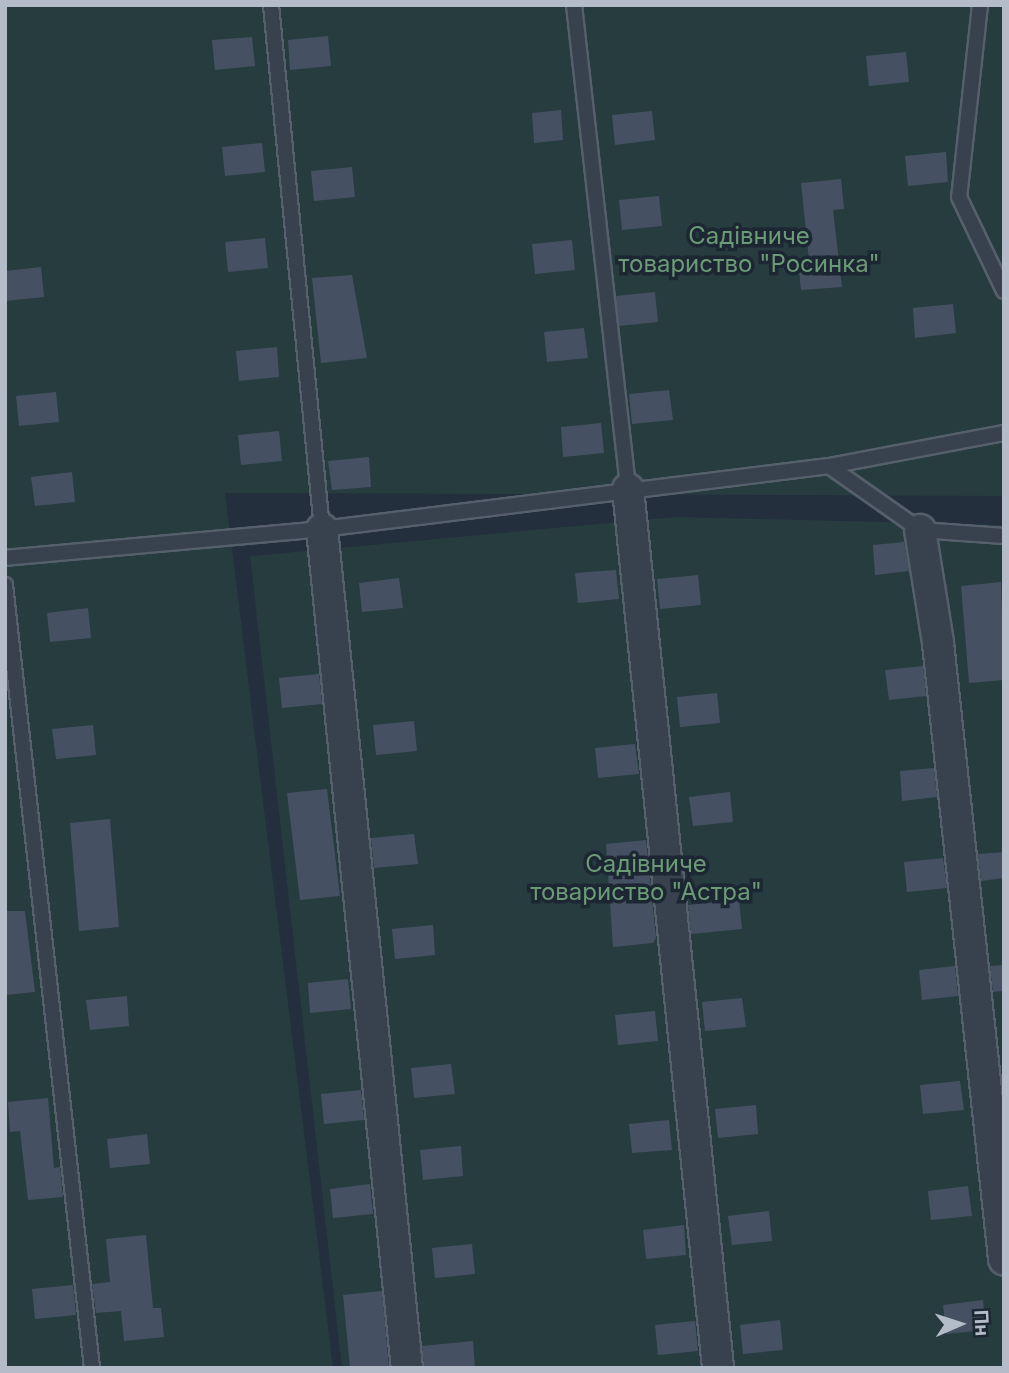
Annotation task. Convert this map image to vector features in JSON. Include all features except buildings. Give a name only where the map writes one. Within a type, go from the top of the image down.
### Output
[{"type":"street","points":[[628,489],[718,1368]]},
{"type":"street","points":[[322,529],[407,1368]]},
{"type":"street","points":[[920,530],[939,657],[1004,1259]]},
{"type":"lane","points":[[271,5],[322,529]]},
{"type":"lane","points":[[574,5],[628,489]]},
{"type":"lane","points":[[980,5],[959,197],[1004,291]]},
{"type":"lane","points":[[5,558],[322,529],[829,466],[980,433],[1004,433]]},
{"type":"lane","points":[[829,466],[920,530],[1004,536]]},
{"type":"lane","points":[[5,585],[92,1368]]},
{"type":"green space","name":"Садівниче товариство \"Росинка\"","points":[[5,5],[1004,5],[1004,496],[225,493],[333,1368],[5,1368]]},
{"type":"green space","name":"Садівниче товариство \"Астра\"","points":[[675,517],[1004,525],[1004,1368],[342,1368],[250,556]]}]
